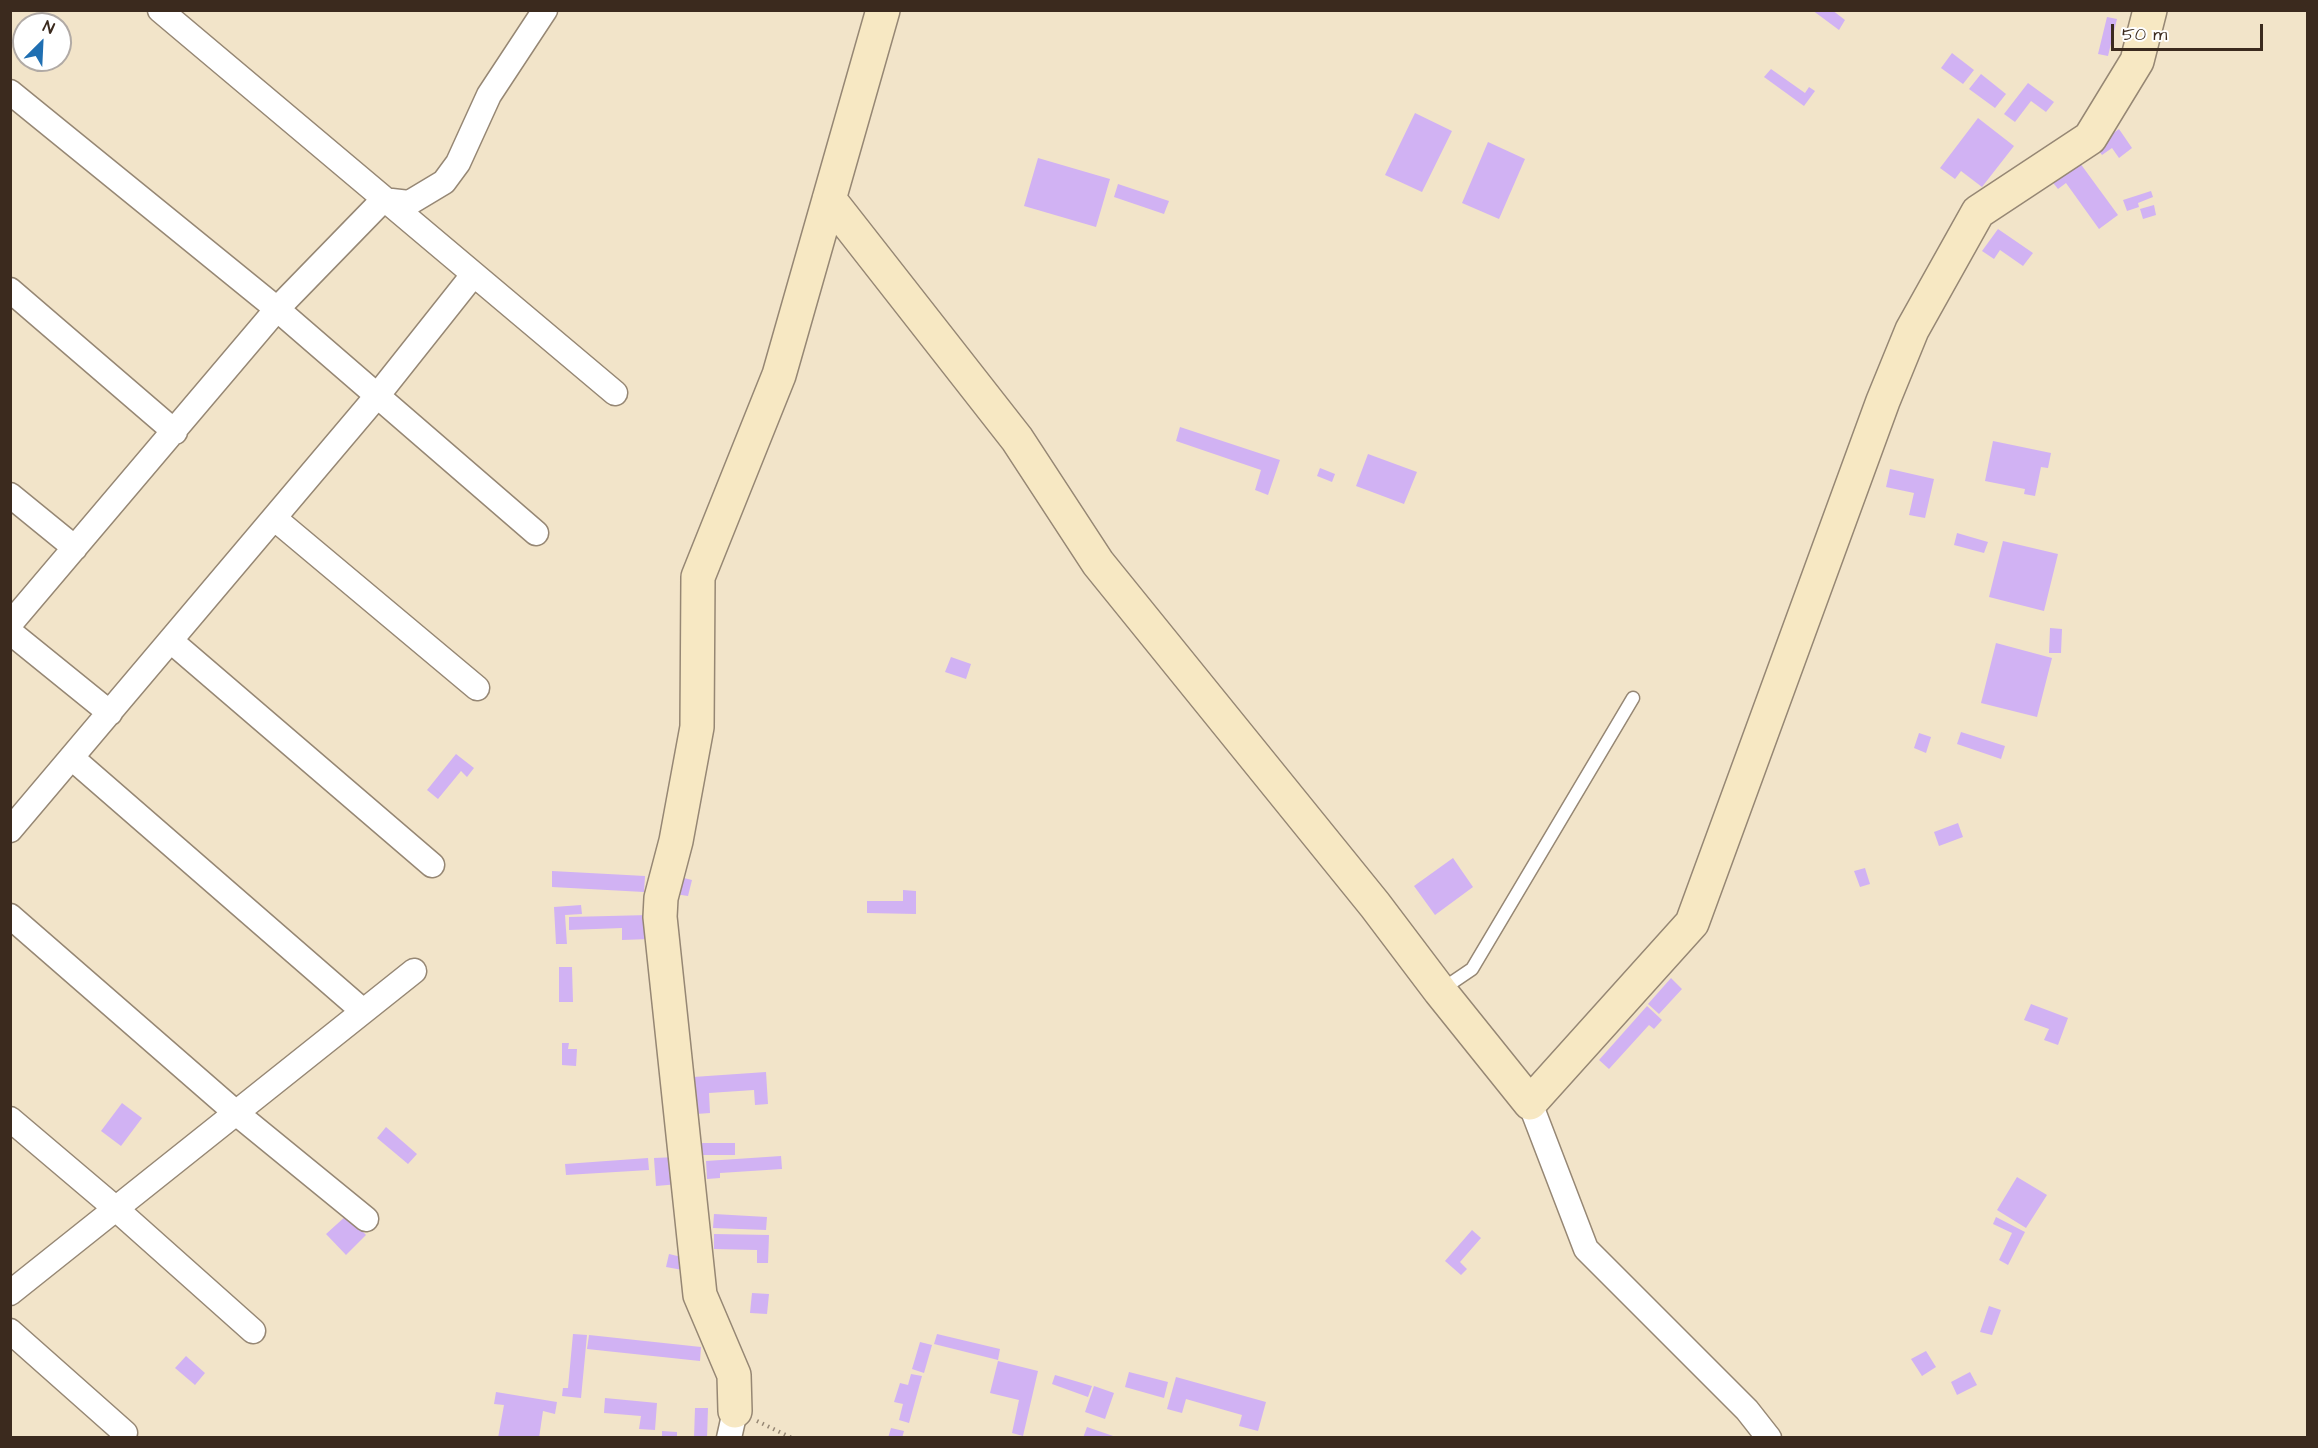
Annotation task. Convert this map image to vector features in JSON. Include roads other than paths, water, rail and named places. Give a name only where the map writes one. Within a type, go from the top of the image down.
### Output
[{"type":"street","points":[[160,10],[615,393]]},
{"type":"street","points":[[383,200],[409,203],[444,182],[459,163],[489,95],[545,10]]},
{"type":"street","points":[[732,1424],[734,1375],[700,1295],[660,917],[661,898],[676,842],[697,727],[698,577],[779,375],[884,10]]},
{"type":"street","points":[[1530,1103],[1692,923],[1883,401],[1912,330],[1978,212],[2090,138],[2137,62],[2150,10]]},
{"type":"street","points":[[10,92],[277,309],[537,533]]},
{"type":"street","points":[[829,199],[1017,439],[1098,563],[1375,905],[1440,991],[1530,1103],[1586,1249],[1747,1410],[1769,1437]]},
{"type":"street","points":[[10,624],[277,309],[383,200]]},
{"type":"street","points":[[10,830],[377,396],[473,275]]},
{"type":"street","points":[[10,290],[175,432]]},
{"type":"street","points":[[10,495],[75,548]]},
{"type":"street","points":[[274,519],[477,688]]},
{"type":"street","points":[[10,632],[110,713]]},
{"type":"street","points":[[171,641],[432,865]]},
{"type":"street","points":[[72,758],[363,1011]]},
{"type":"street","points":[[10,916],[235,1112],[366,1219]]},
{"type":"street","points":[[10,1293],[414,971]]},
{"type":"street","points":[[10,1119],[115,1208],[252,1331]]},
{"type":"street","points":[[10,1331],[125,1433]]},
{"type":"lane","points":[[1440,991],[1472,969],[1633,698]]}]
